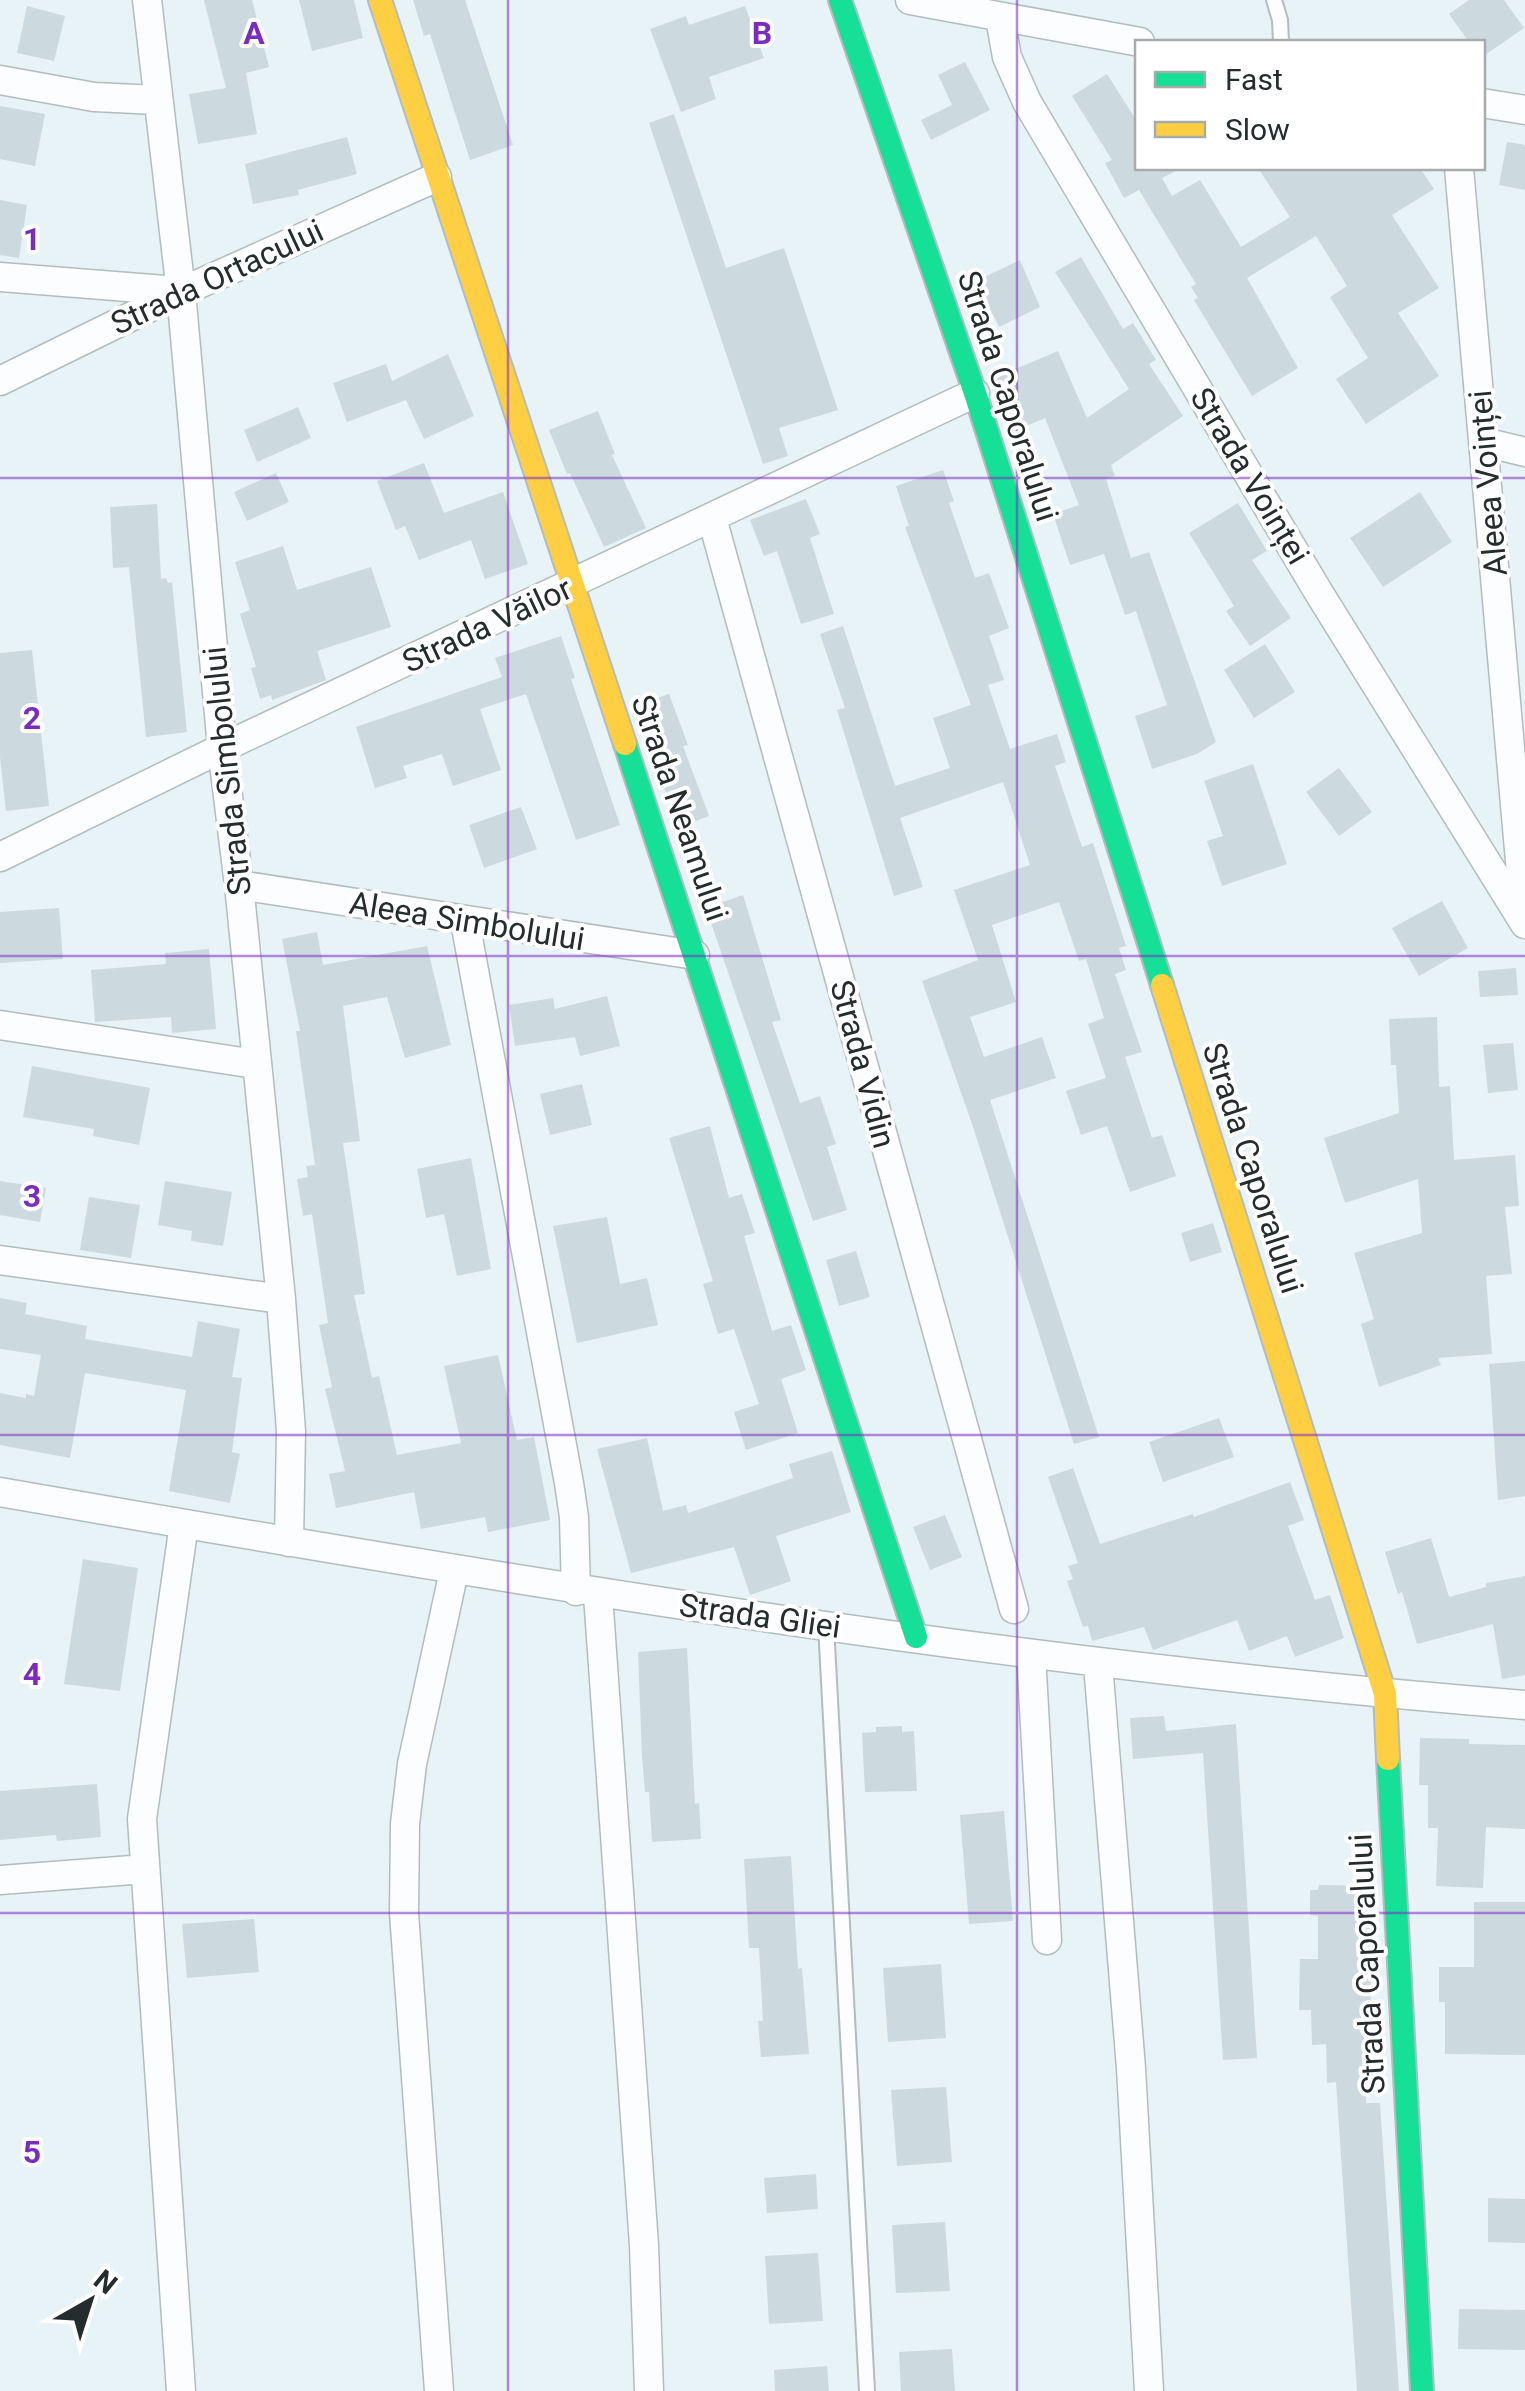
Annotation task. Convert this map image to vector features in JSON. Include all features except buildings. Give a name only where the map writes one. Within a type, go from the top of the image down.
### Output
[{"type":"street","name":"Strada Simbolului","points":[[146,0],[181,292],[222,748],[281,1300],[291,1431],[290,1542]]},
{"type":"street","name":"Strada Neamului","points":[[380,0],[696,955],[916,1638]]},
{"type":"street","name":"Strada Caporalului","points":[[840,0],[975,394],[1385,1694],[1422,2391]]},
{"type":"street","points":[[910,0],[1135,41]]},
{"type":"street","name":"Strada Voinței","points":[[1000,18],[1007,57],[1027,102],[1309,576],[1525,922]]},
{"type":"street","points":[[0,80],[94,97],[157,100]]},
{"type":"street","points":[[1485,103],[1525,110]]},
{"type":"street","name":"Aleea Voinței","points":[[1459,170],[1525,922]]},
{"type":"street","name":"Strada Ortacului","points":[[0,381],[181,292],[436,176]]},
{"type":"street","points":[[0,277],[181,292]]},
{"type":"street","name":"Strada Văilor","points":[[0,857],[222,748],[975,394]]},
{"type":"street","points":[[1484,442],[1525,452]]},
{"type":"street","name":"Strada Vidin","points":[[712,518],[1014,1609]]},
{"type":"street","name":"Aleea Simbolului","points":[[239,885],[696,955]]},
{"type":"street","points":[[465,922],[587,1592],[644,2245],[649,2391]]},
{"type":"street","points":[[0,1024],[255,1064]]},
{"type":"street","points":[[0,1260],[281,1300]]},
{"type":"street","name":"Strada Gliei","points":[[0,1492],[587,1592],[1098,1664],[1525,1705]]},
{"type":"street","points":[[181,2391],[142,1819],[184,1524]]},
{"type":"street","points":[[438,2391],[404,1913],[405,1824],[412,1764],[454,1570]]},
{"type":"street","points":[[1031,1654],[1048,1940]]},
{"type":"street","points":[[1098,1664],[1131,2068],[1148,2391]]},
{"type":"street","points":[[0,1880],[145,1869]]},
{"type":"lane","points":[[1274,0],[1281,40]]},
{"type":"lane","points":[[826,1625],[868,2391]]},
{"type":"traffic: fast","points":[[840,0],[975,393],[1162,985]]},
{"type":"traffic: fast","points":[[625,744],[916,1637]]},
{"type":"traffic: fast","points":[[1388,1759],[1422,2391]]},
{"type":"traffic: slow","points":[[380,0],[625,744]]},
{"type":"traffic: slow","points":[[1162,985],[1385,1694],[1388,1759]]}]
